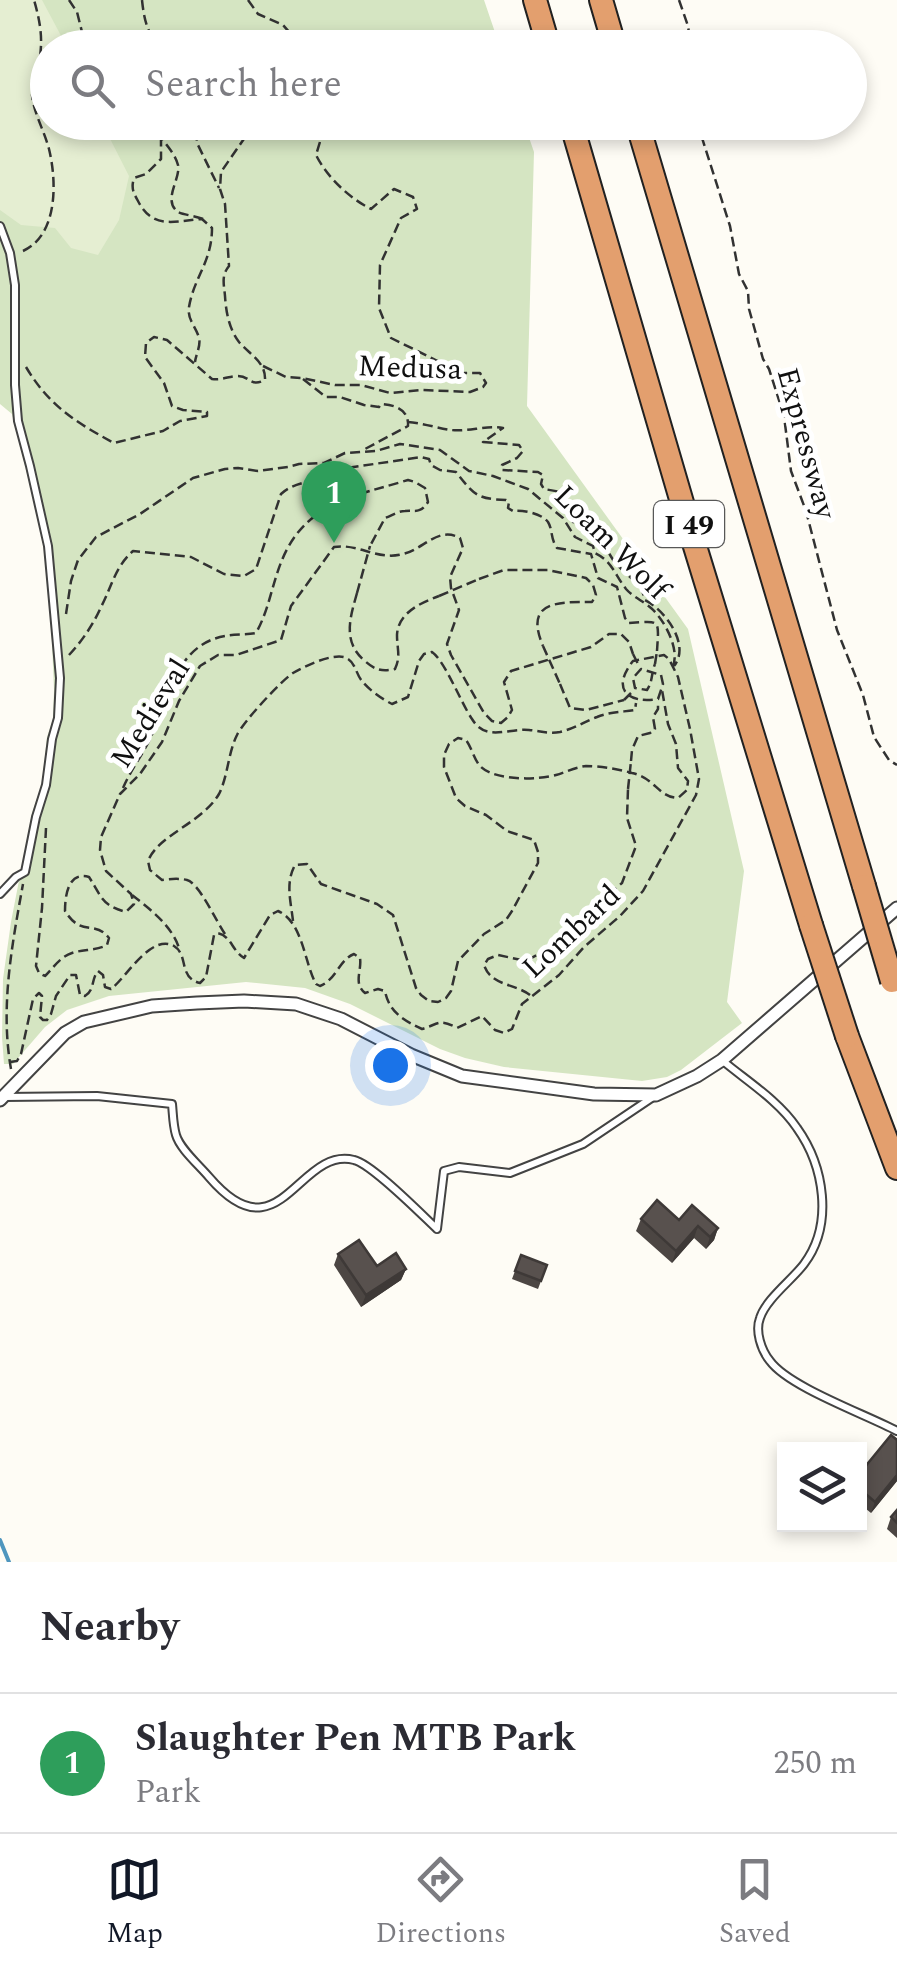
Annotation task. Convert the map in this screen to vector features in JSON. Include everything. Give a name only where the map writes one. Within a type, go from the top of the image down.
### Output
[{"type":"highway","points":[[535,0],[544,30]]},
{"type":"highway","points":[[600,0],[609,30]]},
{"type":"highway","name":"I 49","points":[[576,140],[811,924],[847,1036],[897,1168]]},
{"type":"highway","name":"I 49","points":[[642,140],[895,987]]},
{"type":"street","points":[[6,1091],[65,1033],[84,1022],[152,1006],[244,1001],[296,1004],[341,1018],[411,1055],[462,1076],[594,1094],[656,1095],[722,1060],[897,909]]},
{"type":"lane","points":[[0,226],[10,253],[15,290],[18,421],[48,546],[59,666],[58,718],[25,872],[0,894]]},
{"type":"lane","points":[[722,1060],[796,1125],[815,1158],[823,1194],[820,1231],[806,1262],[759,1319],[758,1335],[767,1358],[784,1376],[897,1431]]},
{"type":"lane","points":[[6,1091],[172,1104],[176,1138],[226,1196],[245,1207],[274,1205],[330,1162],[354,1160],[384,1180],[437,1229],[444,1172],[459,1167],[510,1174],[584,1144],[656,1095]]},
{"type":"path","points":[[34,0],[41,30]]},
{"type":"path","points":[[69,0],[82,30]]},
{"type":"path","points":[[142,0],[147,30]]},
{"type":"path","points":[[248,0],[258,14],[287,30]]},
{"type":"path","points":[[679,0],[689,30]]},
{"type":"path","points":[[10,253],[23,252],[35,244],[46,226],[53,197],[46,140]]},
{"type":"path","points":[[161,140],[157,166],[132,182],[145,214],[162,222],[206,220]]},
{"type":"path","points":[[164,140],[179,168],[172,191],[174,205],[181,213],[206,220],[212,230],[210,256],[190,306],[189,318],[200,343],[194,363]]},
{"type":"path","points":[[16,340],[24,364],[43,393],[64,414],[114,444],[207,416],[207,412],[172,406],[164,383],[145,357],[144,348],[154,337],[163,338],[212,379],[243,376],[253,383],[262,383],[266,377],[263,366],[236,339],[226,314],[226,204],[197,140]]},
{"type":"path","points":[[220,189],[221,172],[243,140]]},
{"type":"path","name":"Medusa","points":[[263,366],[286,377],[360,385],[390,393],[470,392],[486,382],[480,373],[462,373],[391,338],[379,308],[380,266],[400,218],[417,208],[413,197],[394,189],[370,209],[357,202],[323,169],[316,155],[321,140]]},
{"type":"path","name":"Expressway","points":[[704,140],[730,226],[738,274],[748,291],[763,358],[784,416],[792,471],[837,630],[874,737],[888,760],[897,766]]},
{"type":"path","points":[[302,378],[326,397],[364,405],[396,406],[406,412],[408,426],[360,452]]},
{"type":"path","points":[[408,422],[452,430],[495,426],[503,428],[483,442],[519,445],[524,451],[502,464],[502,470],[543,475],[544,488],[561,492],[560,504],[574,511],[573,522],[590,528],[615,564],[641,587],[644,600],[657,607],[672,626],[679,661],[673,667],[664,655],[633,661],[623,679],[627,696],[636,702],[658,699]]},
{"type":"path","name":"Loam Wolf","points":[[65,618],[75,568],[96,536],[140,514],[194,478],[225,469],[324,463],[345,453],[400,444],[440,450],[470,471],[528,489],[563,518],[575,537],[587,541],[596,553],[607,558],[630,594],[659,616],[674,647],[673,667]]},
{"type":"path","points":[[59,666],[85,636],[119,564],[133,551],[191,557],[224,574],[244,576],[256,568],[281,494],[291,485],[324,479],[334,470],[421,456],[440,470],[456,472],[481,497],[506,500],[513,511],[519,509],[544,518],[551,526],[551,540],[556,548],[591,554],[598,578],[617,587],[629,623],[654,622],[658,627],[652,682],[647,690],[633,690]]},
{"type":"path","points":[[120,794],[152,734],[175,676],[191,652],[225,636],[256,634],[282,558],[296,534],[310,517],[350,496],[408,480],[422,485],[428,493],[422,510],[403,511],[385,518],[370,546],[349,619],[352,647],[359,657],[384,672],[395,669],[400,657],[397,634],[402,617],[424,601],[504,570],[548,570],[586,578],[596,595],[592,602],[561,602],[546,607],[537,620],[536,629],[570,708],[586,710],[624,700],[633,690],[633,678],[640,667],[660,675],[678,768],[688,781],[688,790],[671,798],[648,778],[582,766],[547,777],[511,778],[480,766],[466,740],[458,738],[448,744],[444,767],[456,798],[507,831],[534,840],[538,864],[506,920],[484,934],[458,961],[446,998],[438,1002],[421,996],[393,915],[377,904],[321,884],[303,863],[295,866],[289,880],[294,928]]},
{"type":"path","name":"Medieval","points":[[131,894],[106,870],[100,850],[101,837],[120,794],[162,742],[179,701],[200,666],[218,654],[236,655],[281,640],[291,606],[334,547],[346,545],[392,556],[410,552],[440,534],[450,532],[460,538],[464,548],[450,577],[459,610],[448,644],[451,656],[492,722],[501,723],[512,710],[504,682],[512,671],[591,647],[609,634],[621,634],[629,642],[640,667]]},
{"type":"path","points":[[294,928],[286,914],[274,912],[244,958],[236,953],[197,886],[184,879],[162,880],[150,870],[148,862],[156,847],[212,802],[221,789],[238,732],[289,676],[328,658],[344,658],[350,661],[360,680],[392,704],[408,698],[419,661],[432,652],[439,657],[477,727],[495,733],[562,732],[610,713],[635,710],[636,702]]},
{"type":"path","name":"Lombard","points":[[294,928],[320,986],[330,982],[354,954],[360,958],[361,990],[386,991],[391,1009],[422,1029],[437,1022],[457,1028],[482,1016],[504,1034],[512,1029],[522,1004],[559,975],[643,891],[696,795],[699,778],[673,667]]},
{"type":"path","points":[[530,996],[492,979],[484,964],[498,955],[526,960],[546,950],[622,883],[636,846],[627,818],[635,741],[655,728],[653,717],[662,688]]},
{"type":"path","points":[[42,798],[46,832],[36,966],[40,973],[45,976],[60,959],[72,953],[107,945],[106,933],[79,926],[65,911],[68,887],[75,878],[89,877],[106,904],[126,912],[134,904],[131,894]]},
{"type":"path","points":[[6,1091],[10,1062],[6,1039],[8,974],[25,872]]},
{"type":"path","points":[[131,894],[178,943],[188,978],[195,984],[206,977],[212,940],[217,933],[226,936]]},
{"type":"path","points":[[10,1062],[21,1054],[35,995],[41,994],[40,1018],[47,1020],[70,975],[76,975],[78,992],[85,996],[91,991],[98,971],[103,974],[105,987],[112,989],[150,950],[163,945],[179,950]]},
{"type":"green space","points":[[0,0],[484,0],[494,30],[30,30],[30,140],[530,140],[534,152],[527,406],[688,629],[744,871],[727,1002],[742,1023],[681,1070],[642,1081],[504,1067],[465,1058],[350,1004],[305,988],[246,982],[109,996],[67,1010],[45,1027],[13,1064],[4,1064],[3,979],[32,813],[42,784],[54,690],[49,573],[12,414],[0,404]]},
{"type":"green space","points":[[0,0],[42,0],[58,30],[30,30],[30,140],[111,140],[129,176],[119,220],[98,255],[71,248],[55,228],[21,225],[0,210]]},
{"type":"building","points":[[657,1200],[679,1220],[692,1205],[718,1228],[710,1237],[698,1226],[676,1251],[641,1219]]},
{"type":"building","points":[[359,1240],[377,1266],[396,1253],[406,1269],[366,1295],[338,1254]]},
{"type":"building","points":[[521,1255],[547,1265],[541,1281],[515,1271]]},
{"type":"building","points":[[891,1435],[897,1440],[897,1475],[875,1502],[867,1495],[867,1464]]},
{"type":"waterway","points":[[0,1540],[9,1562]]},
{"type":"place","name":"Slaughter Pen MTB Park","points":[[334,543]]}]
